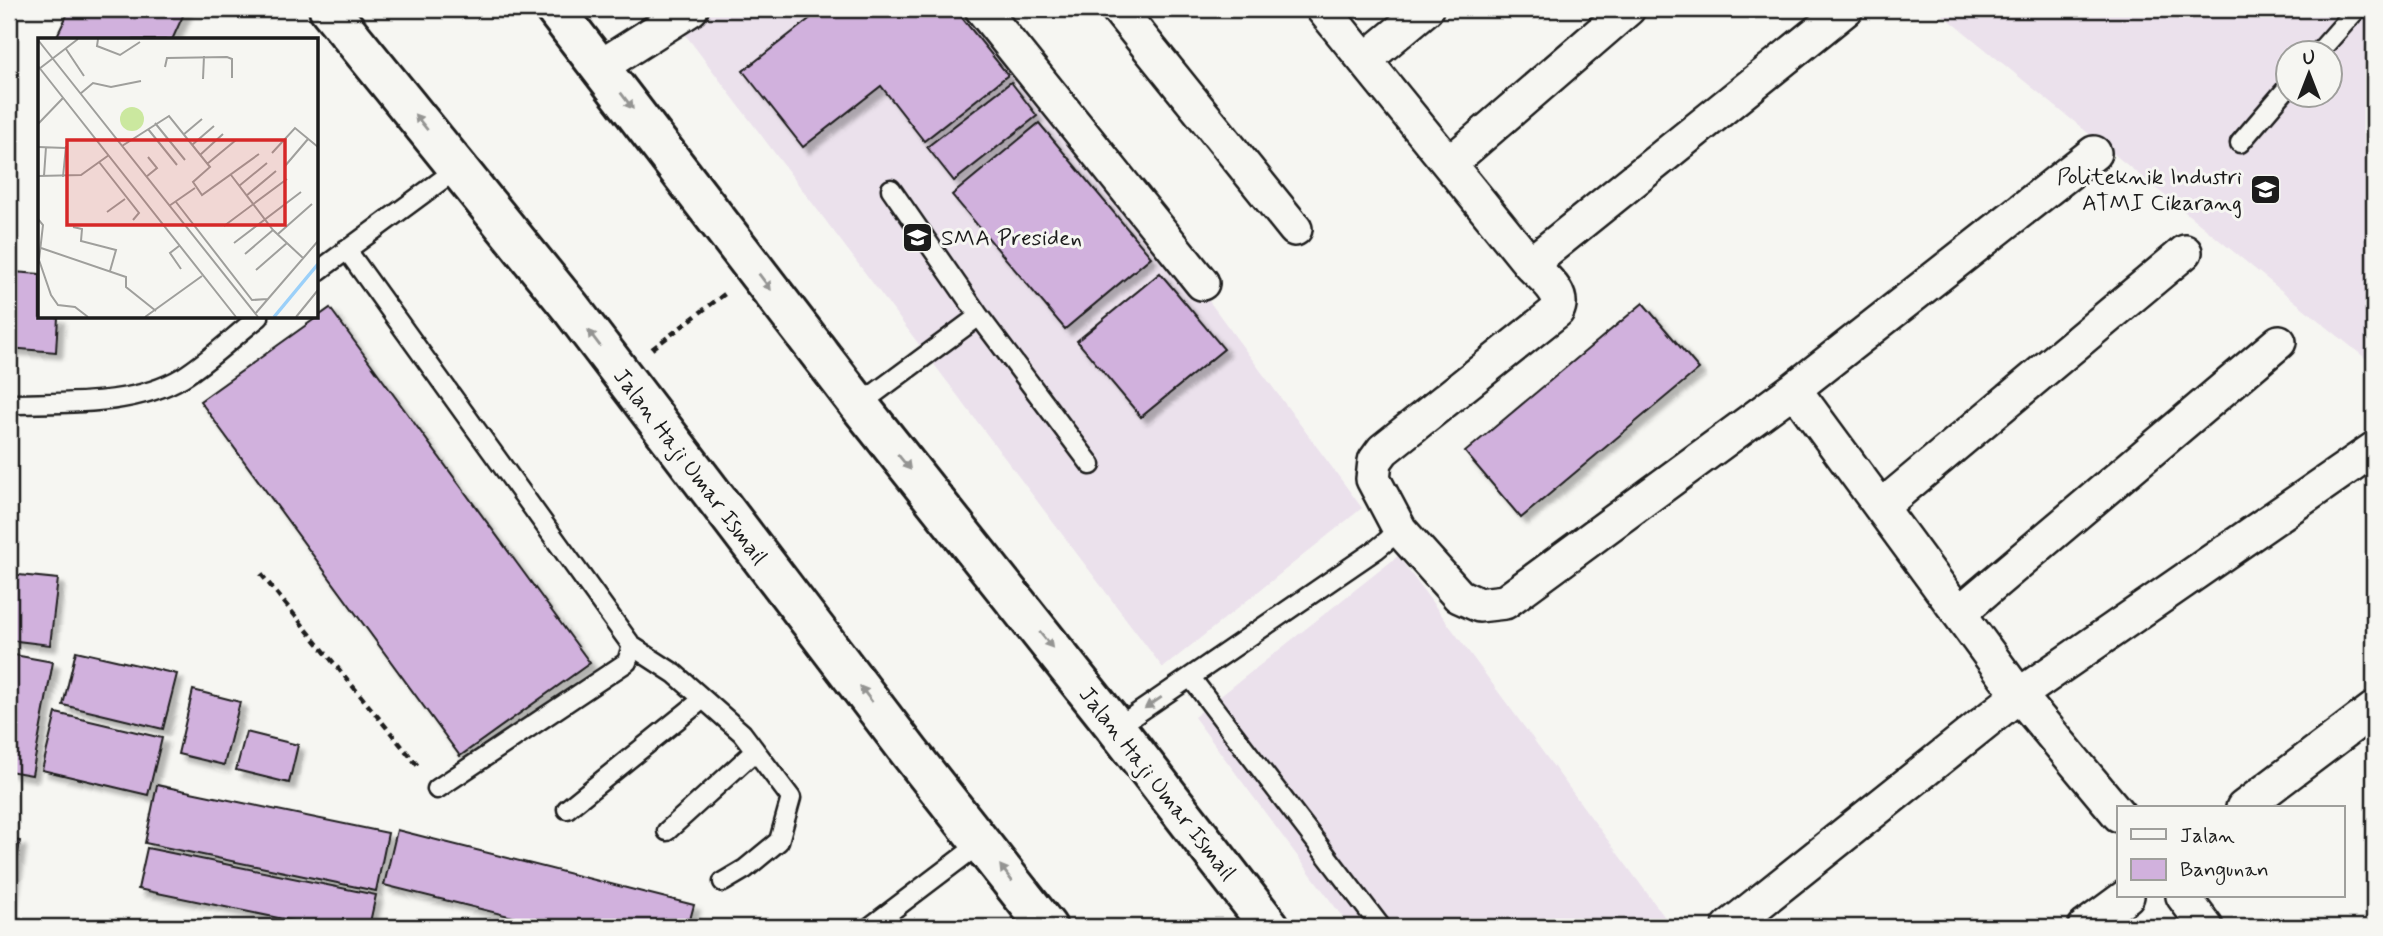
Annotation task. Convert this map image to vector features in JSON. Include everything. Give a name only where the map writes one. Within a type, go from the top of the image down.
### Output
[{"type":"main road","name":"Jalan Haji Umar Ismail","points":[[330,9],[571,308],[910,753],[1047,927]]},
{"type":"main road","name":"Jalan Haji Umar Ismail","points":[[555,9],[859,405],[1116,728],[1270,927]]},
{"type":"street","points":[[600,67],[691,9]]},
{"type":"street","points":[[982,9],[1202,283]]},
{"type":"street","points":[[1118,9],[1295,229]]},
{"type":"street","points":[[1323,9],[1530,264],[1559,295],[1560,305],[1557,311],[1383,450],[1375,461],[1373,480],[1400,530],[1458,596],[1479,605],[1505,602],[1794,389],[2094,153]]},
{"type":"street","points":[[1365,60],[1426,9]]},
{"type":"street","points":[[1449,164],[1628,9]]},
{"type":"street","points":[[1530,264],[1846,9]]},
{"type":"street","points":[[1881,506],[2185,251]]},
{"type":"street","points":[[1959,613],[2279,341]]},
{"type":"street","points":[[1794,389],[2019,695],[2117,813]]},
{"type":"street","points":[[1729,927],[2019,695],[2374,449]]},
{"type":"street","points":[[2246,806],[2374,709]]},
{"type":"street","points":[[2085,927],[2124,898]]},
{"type":"street","points":[[2184,898],[2206,927]]},
{"type":"lane","points":[[2331,38],[2357,9]]},
{"type":"lane","points":[[2240,143],[2274,104]]},
{"type":"lane","points":[[318,271],[458,168]]},
{"type":"lane","points":[[891,189],[979,316],[1091,465]]},
{"type":"lane","points":[[346,249],[632,646],[675,674],[742,733],[790,798],[779,841],[745,869],[723,882]]},
{"type":"lane","points":[[859,405],[979,316]]},
{"type":"lane","points":[[9,404],[101,400],[151,391],[183,377],[258,318]]},
{"type":"lane","points":[[1116,728],[1400,530]]},
{"type":"lane","points":[[437,789],[628,662],[632,646]]},
{"type":"lane","points":[[1191,678],[1381,927]]},
{"type":"lane","points":[[566,809],[703,699]]},
{"type":"lane","points":[[667,831],[755,751]]},
{"type":"lane","points":[[870,927],[982,842]]},
{"type":"path","points":[[620,373],[756,271]]},
{"type":"path","points":[[261,574],[437,789]]},
{"type":"shaded area","points":[[666,9],[993,9],[1362,508],[1163,668]]},
{"type":"shaded area","name":"Politeknik Industri ATMI Cikarang","points":[[1936,9],[2374,9],[2374,365],[2272,283]]},
{"type":"shaded area","points":[[1398,556],[1672,927],[1350,927],[1194,717]]},
{"type":"building","points":[[70,9],[186,9],[173,38],[56,38]]},
{"type":"building","points":[[822,9],[955,9],[1008,75],[924,141],[881,86],[803,147],[743,71]]},
{"type":"building","points":[[1011,82],[1037,116],[954,181],[927,147]]},
{"type":"building","points":[[1039,123],[1151,257],[1065,329],[952,195]]},
{"type":"building","points":[[13,272],[38,274],[38,318],[58,318],[56,352],[9,348]]},
{"type":"building","points":[[1160,273],[1224,349],[1141,417],[1077,341]]},
{"type":"building","points":[[1643,303],[1699,369],[1521,518],[1465,452]]},
{"type":"building","points":[[330,308],[590,663],[460,756],[200,401]]},
{"type":"building","points":[[9,574],[58,579],[50,645],[9,640]]},
{"type":"building","points":[[76,651],[177,674],[163,729],[63,705]]},
{"type":"building","points":[[9,654],[53,662],[32,775],[9,771]]},
{"type":"building","points":[[193,690],[240,702],[224,765],[178,754]]},
{"type":"building","points":[[56,713],[162,738],[148,795],[42,770]]},
{"type":"building","points":[[246,732],[298,745],[289,783],[236,770]]},
{"type":"building","points":[[157,785],[388,833],[376,891],[145,843]]},
{"type":"building","points":[[397,830],[694,905],[688,927],[553,927],[384,885]]},
{"type":"building","points":[[9,839],[20,841],[9,908]]},
{"type":"building","points":[[147,848],[376,895],[369,927],[322,927],[138,889]]},
{"type":"place","name":"Politeknik Industri ATMI Cikarang","points":[[2265,189]]},
{"type":"place","name":"SMA Presiden","points":[[918,237]]}]
